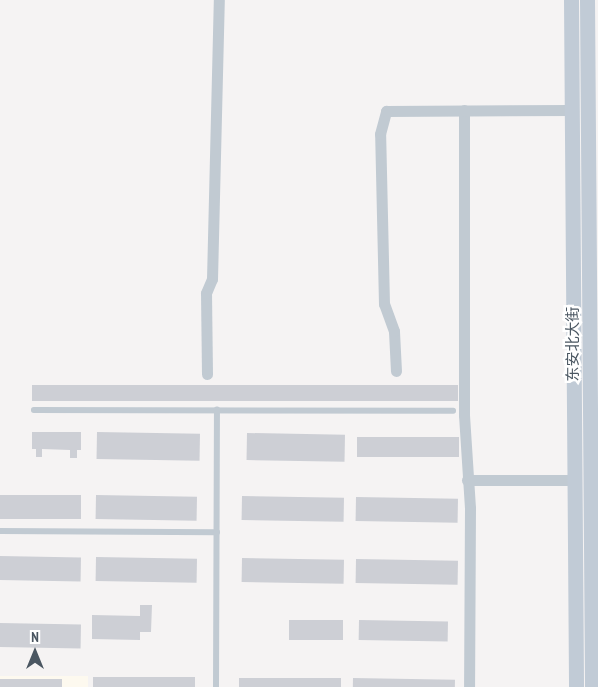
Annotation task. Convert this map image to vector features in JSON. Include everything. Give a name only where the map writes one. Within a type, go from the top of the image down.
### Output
[{"type":"main road","name":"东安北大街","points":[[571,0],[576,687]]},
{"type":"main road","name":"东安北大街","points":[[587,0],[594,473],[592,687]]},
{"type":"street","points":[[207,374],[206,293],[212,279],[219,0]]},
{"type":"street","points":[[464,110],[467,480],[470,508],[469,687]]},
{"type":"street","points":[[396,371],[394,331],[384,304],[382,119],[386,111],[572,110]]},
{"type":"street","points":[[588,111],[598,126]]},
{"type":"street","points":[[467,480],[574,480]]},
{"type":"lane","points":[[34,410],[453,411]]},
{"type":"lane","points":[[216,687],[217,410]]},
{"type":"lane","points":[[0,531],[216,532]]},
{"type":"shaded area","points":[[0,676],[88,676],[88,687],[0,687]]},
{"type":"building","points":[[32,385],[458,385],[458,401],[32,401]]},
{"type":"building","points":[[32,432],[81,432],[81,450],[77,450],[77,458],[70,458],[70,450],[42,449],[42,457],[36,457],[36,449],[32,449]]},
{"type":"building","points":[[97,432],[200,434],[200,461],[97,459]]},
{"type":"building","points":[[247,433],[345,435],[345,462],[247,460]]},
{"type":"building","points":[[357,437],[459,437],[459,457],[357,457]]},
{"type":"building","points":[[0,495],[81,495],[81,519],[0,519]]},
{"type":"building","points":[[96,495],[197,497],[197,521],[96,519]]},
{"type":"building","points":[[242,496],[344,498],[344,522],[242,520]]},
{"type":"building","points":[[356,497],[458,499],[458,523],[356,521]]},
{"type":"building","points":[[0,556],[81,557],[81,581],[0,580]]},
{"type":"building","points":[[96,557],[197,559],[197,583],[96,581]]},
{"type":"building","points":[[242,558],[344,560],[344,584],[242,582]]},
{"type":"building","points":[[356,559],[458,561],[458,585],[356,583]]},
{"type":"building","points":[[140,605],[152,605],[151,632],[140,632],[140,640],[92,639],[92,615],[140,616]]},
{"type":"building","points":[[289,620],[343,620],[343,640],[289,640]]},
{"type":"building","points":[[359,620],[448,622],[448,642],[359,640]]},
{"type":"building","points":[[0,623],[81,624],[81,648],[0,647]]},
{"type":"building","points":[[93,677],[195,677],[195,687],[93,687]]},
{"type":"building","points":[[239,678],[341,678],[341,687],[239,687]]},
{"type":"building","points":[[353,678],[455,680],[455,687],[353,687]]},
{"type":"building","points":[[0,679],[62,679],[62,687],[0,687]]}]
